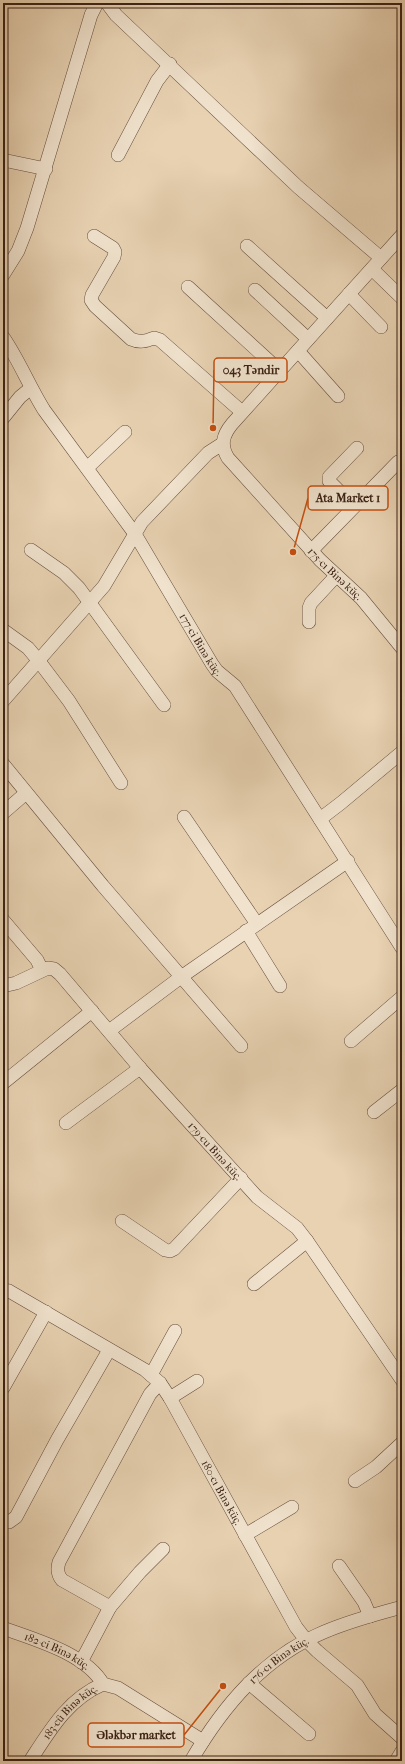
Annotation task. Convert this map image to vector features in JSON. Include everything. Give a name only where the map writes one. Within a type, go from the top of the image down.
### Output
[{"type":"street","points":[[3,275],[18,251],[28,228],[91,15],[97,3]]},
{"type":"street","points":[[107,3],[116,15],[170,64],[298,187],[381,258]]},
{"type":"street","points":[[118,154],[157,81],[170,64]]},
{"type":"street","points":[[3,160],[46,169]]},
{"type":"street","points":[[3,701],[91,602],[113,571],[135,534],[159,503],[208,453],[222,444],[228,429],[242,412],[402,235]]},
{"type":"street","points":[[94,236],[112,248],[115,252],[114,257],[92,295],[91,300],[95,306],[136,342],[145,342],[154,338],[160,340],[242,412]]},
{"type":"street","points":[[247,246],[327,318]]},
{"type":"street","points":[[372,268],[402,298]]},
{"type":"street","points":[[188,287],[280,370]]},
{"type":"street","points":[[255,290],[308,340]]},
{"type":"street","points":[[349,294],[381,327]]},
{"type":"street","name":"177-ci Binə küç.","points":[[3,337],[15,356],[31,388],[135,534],[217,672],[235,686],[348,861],[402,948]]},
{"type":"street","points":[[298,351],[338,396]]},
{"type":"street","points":[[3,418],[20,397],[31,388]]},
{"type":"street","points":[[87,468],[125,432]]},
{"type":"street","name":"175-cı Binə küç.","points":[[222,444],[224,452],[228,458],[311,551],[361,598],[402,648]]},
{"type":"street","points":[[354,506],[329,481],[329,477],[357,448]]},
{"type":"street","points":[[311,551],[398,462]]},
{"type":"street","points":[[31,550],[64,573],[91,602],[164,705]]},
{"type":"street","points":[[309,622],[310,603],[336,576]]},
{"type":"street","points":[[3,630],[28,648],[38,660],[69,701],[121,783]]},
{"type":"street","points":[[320,819],[402,752]]},
{"type":"street","points":[[3,764],[103,886],[241,1046]]},
{"type":"street","points":[[3,813],[26,793]]},
{"type":"street","points":[[184,817],[257,924]]},
{"type":"street","points":[[109,1031],[181,976],[348,861]]},
{"type":"street","points":[[3,920],[37,960],[42,970],[16,983],[3,986]]},
{"type":"street","points":[[246,931],[280,986]]},
{"type":"street","name":"179-cu Binə küç.","points":[[42,970],[48,968],[54,969],[60,974],[140,1068],[262,1202],[297,1228],[307,1240],[402,1380]]},
{"type":"street","points":[[351,1041],[402,997]]},
{"type":"street","points":[[3,1083],[92,1011]]},
{"type":"street","points":[[66,1123],[140,1068]]},
{"type":"street","points":[[374,1112],[402,1090]]},
{"type":"street","points":[[122,1221],[165,1250],[170,1251],[174,1249],[241,1178]]},
{"type":"street","points":[[254,1284],[307,1240]]},
{"type":"street","name":"180-cı Binə küç.","points":[[3,1290],[9,1291],[46,1312],[155,1379],[170,1398],[296,1627],[306,1640],[352,1679],[375,1714],[402,1738]]},
{"type":"street","points":[[3,1388],[46,1312]]},
{"type":"street","points":[[110,1607],[62,1580],[58,1575],[57,1568],[150,1394],[175,1331]]},
{"type":"street","points":[[3,1520],[9,1522],[16,1517],[109,1350]]},
{"type":"street","points":[[170,1398],[197,1381]]},
{"type":"street","points":[[355,1481],[376,1466],[402,1442]]},
{"type":"street","points":[[246,1535],[292,1506]]},
{"type":"street","points":[[80,1662],[110,1607],[134,1578],[164,1549]]},
{"type":"street","points":[[338,1566],[364,1602],[370,1616]]},
{"type":"street","name":"176-cı Binə küç.","points":[[191,1761],[202,1742],[222,1714],[249,1683],[276,1658],[306,1640],[325,1631],[402,1607]]},
{"type":"street","name":"182-ci Binə küç.","points":[[4,1631],[49,1646],[80,1662],[98,1674],[104,1684]]},
{"type":"street","points":[[249,1683],[310,1734]]},
{"type":"street","name":"183-cü Binə küç.","points":[[30,1761],[66,1710],[86,1692],[104,1684],[118,1688],[202,1742]]},
{"type":"street","points":[[396,1761],[402,1751]]},
{"type":"place","name":"043 Təndir","points":[[213,428]]},
{"type":"place","name":"Ata Market 1","points":[[293,552]]},
{"type":"place","name":"Ələkbər market","points":[[223,1686]]}]
